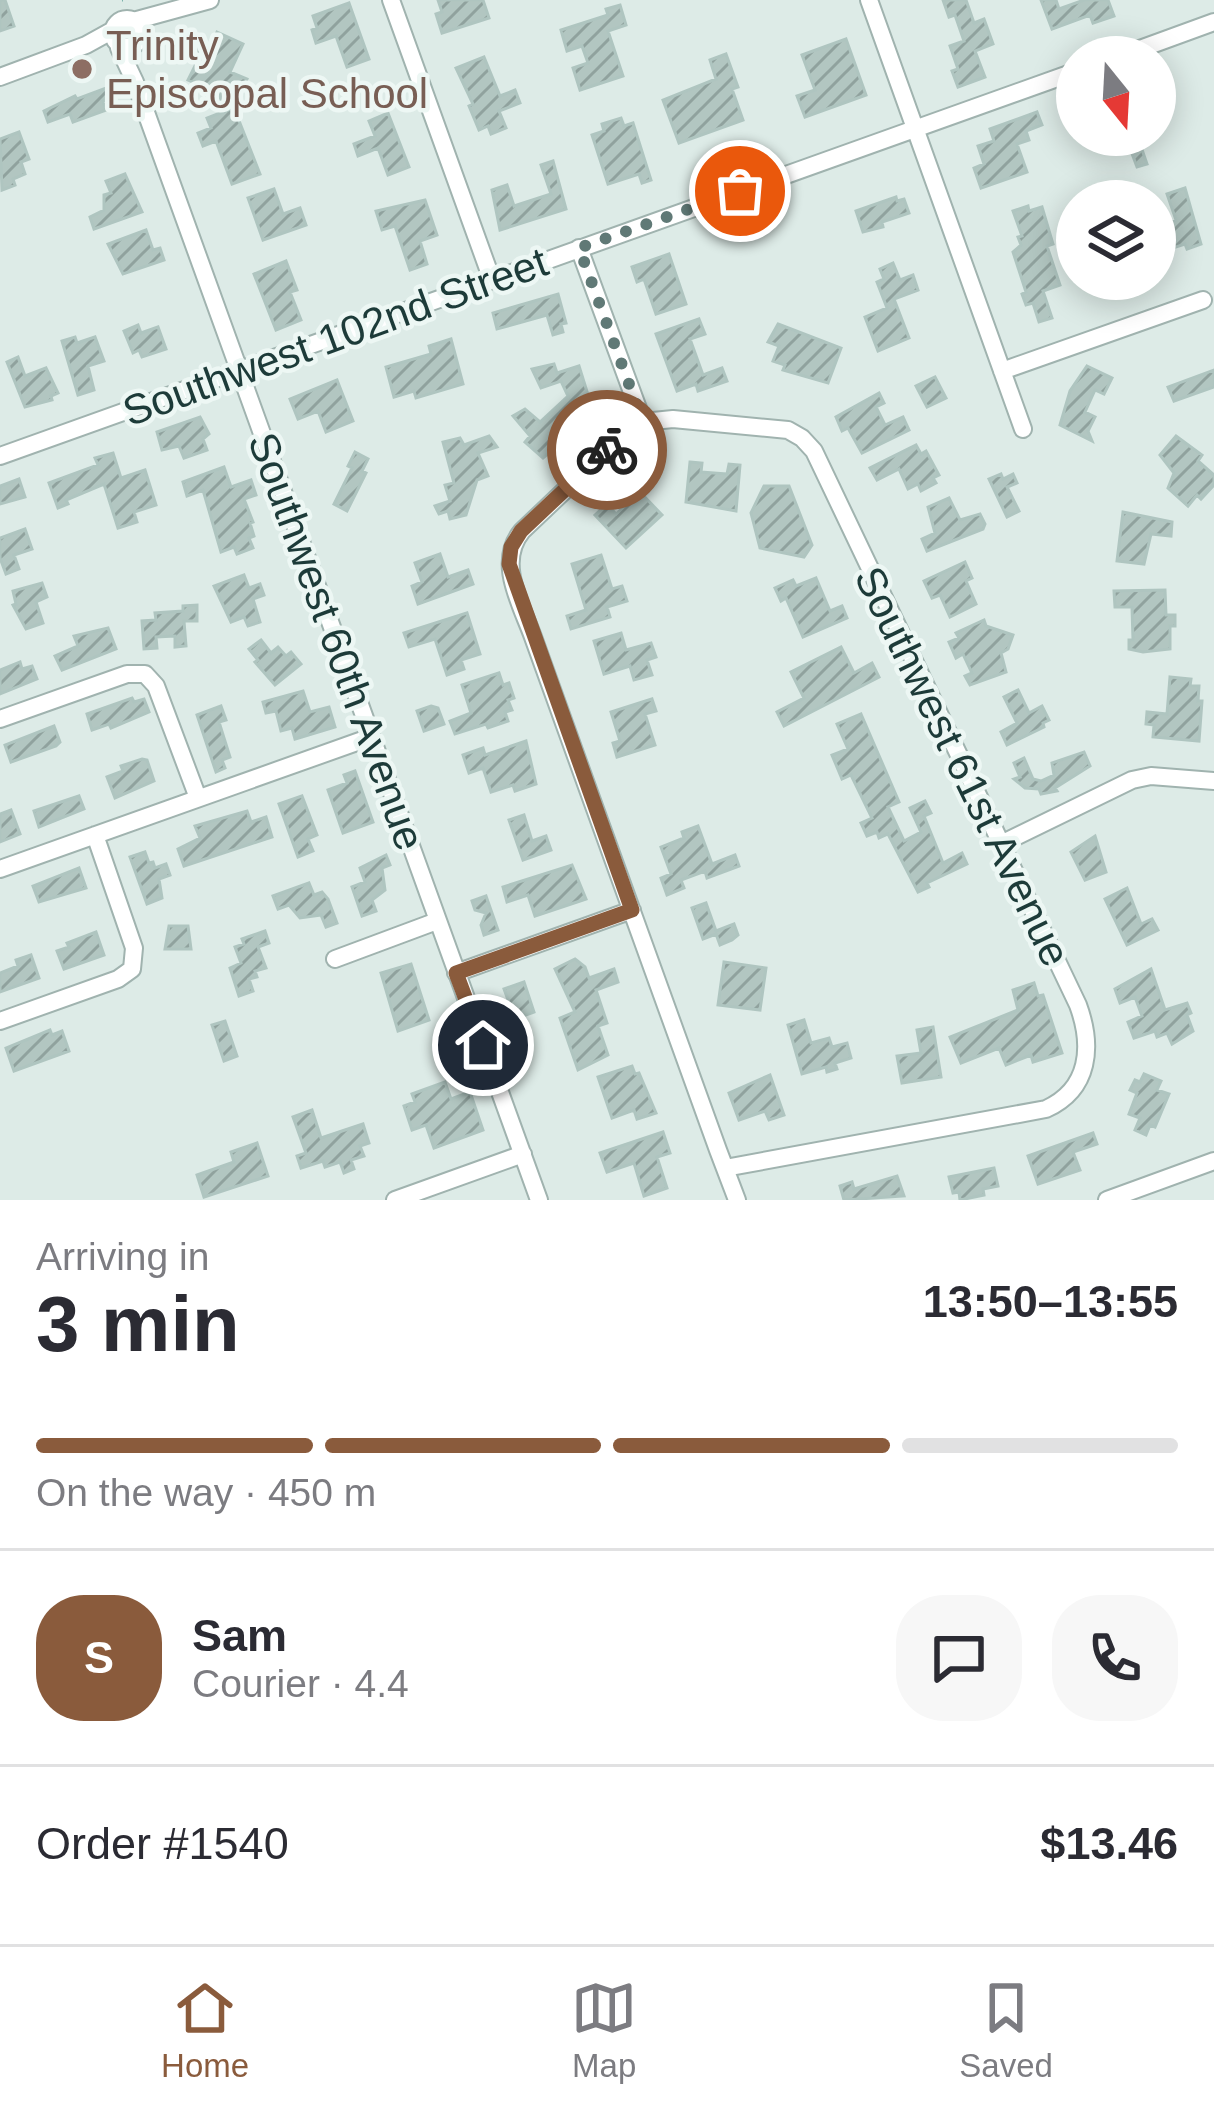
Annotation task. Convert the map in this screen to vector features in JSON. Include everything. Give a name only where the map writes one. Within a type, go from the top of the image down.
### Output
[{"type":"street","points":[[0,76],[86,45],[126,21],[210,0]]},
{"type":"street","points":[[392,0],[492,280]]},
{"type":"street","points":[[869,0],[1022,429]]},
{"type":"street","name":"Southwest 60th Avenue","points":[[126,21],[135,82],[539,1200]]},
{"type":"street","points":[[1176,36],[1214,22]]},
{"type":"street","name":"Southwest 102nd Street","points":[[0,456],[1056,79]]},
{"type":"street","points":[[579,248],[643,422],[521,531],[509,555],[517,592],[737,1200]]},
{"type":"street","points":[[1002,370],[1203,300]]},
{"type":"street","name":"Southwest 61st Avenue","points":[[643,422],[661,418],[758,426],[788,430],[808,443],[1086,1028],[1086,1060],[1073,1090],[1057,1104],[725,1168]]},
{"type":"street","points":[[0,719],[127,674],[145,674],[157,686],[198,798]]},
{"type":"street","points":[[0,869],[371,737]]},
{"type":"street","points":[[1001,844],[1132,780],[1151,776],[1214,781]]},
{"type":"street","points":[[0,1021],[118,979],[134,964],[133,943],[95,835]]},
{"type":"street","points":[[456,973],[632,910]]},
{"type":"street","points":[[335,959],[437,921]]},
{"type":"street","points":[[394,1200],[523,1154]]},
{"type":"street","points":[[1112,1199],[1214,1161]]},
{"type":"building","points":[[0,0],[5,0],[14,26],[0,31]]},
{"type":"building","points":[[438,0],[483,0],[489,18],[442,33],[436,14],[442,12]]},
{"type":"building","points":[[943,0],[966,0],[974,23],[984,19],[993,44],[975,51],[985,77],[958,87],[950,46],[964,41],[955,15],[949,17]]},
{"type":"building","points":[[1041,0],[1056,0],[1059,9],[1084,0],[1108,0],[1114,16],[1093,23],[1090,15],[1052,29]]},
{"type":"building","points":[[349,3],[369,59],[347,67],[336,36],[316,43],[312,30],[317,28],[313,16]]},
{"type":"building","points":[[620,5],[626,25],[608,31],[623,76],[580,90],[573,68],[588,63],[582,46],[567,51],[561,30],[608,15],[606,9]]},
{"type":"building","points":[[217,32],[243,44],[230,72],[247,79],[234,108],[260,174],[232,184],[216,141],[203,146],[198,133],[211,128],[207,118],[233,108],[188,80],[196,64],[183,58],[191,41],[209,50]]},
{"type":"building","points":[[846,39],[866,95],[805,117],[797,96],[815,90],[802,55]]},
{"type":"building","points":[[726,54],[743,120],[679,143],[663,100],[716,79],[710,60]]},
{"type":"building","points":[[484,57],[500,96],[515,90],[520,103],[499,111],[506,128],[491,134],[488,126],[479,130],[456,68]]},
{"type":"building","points":[[109,87],[112,98],[103,101],[106,110],[73,122],[70,114],[48,122],[44,111]]},
{"type":"building","points":[[1037,112],[1042,125],[1026,131],[1029,140],[1017,144],[1027,172],[981,188],[974,168],[984,164],[978,146],[994,141],[990,129]]},
{"type":"building","points":[[388,113],[409,167],[388,175],[378,148],[358,156],[354,144],[375,136],[369,121]]},
{"type":"building","points":[[621,118],[624,126],[633,123],[651,180],[642,183],[639,174],[608,184],[592,135],[604,131],[602,124]]},
{"type":"building","points":[[19,132],[29,159],[21,162],[25,174],[2,190],[0,139]]},
{"type":"building","points":[[1133,156],[1144,156],[1147,164],[1137,167]]},
{"type":"building","points":[[553,161],[566,209],[500,230],[492,190],[507,185],[514,206],[551,194],[541,165]]},
{"type":"building","points":[[125,174],[142,212],[94,229],[90,217],[104,210],[104,195],[111,193],[106,181]]},
{"type":"building","points":[[1185,188],[1201,244],[1187,249],[1185,244],[1176,247],[1176,191]]},
{"type":"building","points":[[274,189],[283,214],[300,208],[306,225],[263,240],[248,198]]},
{"type":"building","points":[[896,197],[897,201],[904,199],[909,213],[863,232],[856,211]]},
{"type":"building","points":[[425,200],[437,235],[420,241],[427,264],[410,270],[395,226],[382,230],[376,211]]},
{"type":"building","points":[[1042,207],[1053,244],[1047,246],[1056,286],[1043,291],[1052,318],[1039,322],[1033,303],[1026,305],[1022,294],[1026,292],[1013,252],[1022,236],[1013,211]]},
{"type":"building","points":[[146,230],[153,250],[160,248],[164,260],[123,274],[108,244]]},
{"type":"building","points":[[669,254],[686,304],[656,314],[644,279],[637,282],[632,267]]},
{"type":"building","points":[[286,261],[297,290],[290,292],[301,320],[276,330],[254,274]]},
{"type":"building","points":[[893,263],[900,280],[913,275],[918,290],[894,299],[909,338],[878,351],[865,317],[887,308],[877,282],[884,279],[880,269]]},
{"type":"building","points":[[558,294],[566,323],[561,324],[563,332],[553,335],[547,315],[497,329],[493,313]]},
{"type":"building","points":[[699,319],[705,334],[690,339],[703,375],[722,368],[727,381],[698,391],[696,384],[677,391],[656,334]]},
{"type":"building","points":[[778,324],[841,348],[828,383],[783,370],[785,365],[773,361],[779,346],[768,342]]},
{"type":"building","points":[[138,325],[141,333],[158,327],[166,349],[142,357],[139,350],[133,353],[124,331]]},
{"type":"building","points":[[75,337],[77,343],[95,337],[104,361],[88,366],[94,390],[78,395],[62,341]]},
{"type":"building","points":[[451,339],[463,384],[416,398],[414,391],[394,397],[386,367],[431,354],[429,346]]},
{"type":"building","points":[[18,357],[25,376],[46,368],[58,393],[52,400],[25,407],[7,362]]},
{"type":"building","points":[[554,364],[557,373],[579,366],[594,414],[543,458],[525,442],[530,436],[513,416],[525,409],[540,422],[568,396],[561,381],[541,388],[532,369]]},
{"type":"building","points":[[1087,366],[1112,378],[1104,394],[1095,390],[1085,412],[1095,417],[1088,431],[1092,441],[1060,425],[1070,391]]},
{"type":"building","points":[[1214,370],[1214,387],[1174,401],[1168,387]]},
{"type":"building","points":[[935,377],[946,398],[927,407],[916,386]]},
{"type":"building","points":[[337,380],[353,421],[326,432],[318,411],[298,419],[290,399]]},
{"type":"building","points":[[879,393],[884,403],[876,407],[885,425],[903,417],[909,430],[862,453],[836,417]]},
{"type":"building","points":[[200,417],[209,434],[203,439],[207,450],[184,458],[179,446],[162,450],[157,432]]},
{"type":"building","points":[[489,436],[497,447],[478,453],[488,476],[477,480],[466,515],[450,519],[448,511],[439,514],[435,506],[450,501],[445,485],[454,483],[443,442],[460,438],[464,445]]},
{"type":"building","points":[[1176,436],[1202,455],[1198,461],[1214,475],[1214,485],[1188,506],[1168,488],[1174,473],[1160,455]]},
{"type":"building","points":[[916,445],[921,454],[926,451],[939,475],[933,478],[936,483],[921,491],[918,484],[908,489],[899,469],[877,480],[870,468]]},
{"type":"building","points":[[355,452],[368,459],[347,511],[334,504]]},
{"type":"building","points":[[113,453],[121,478],[145,470],[156,505],[134,512],[137,522],[118,528],[104,484],[58,508],[49,483],[98,465],[95,458]]},
{"type":"building","points":[[690,462],[702,463],[701,472],[727,474],[729,464],[740,465],[736,511],[686,502]]},
{"type":"building","points":[[224,467],[231,487],[251,480],[256,495],[244,499],[253,522],[254,536],[249,538],[253,548],[237,554],[234,547],[221,552],[203,490],[187,496],[183,482]]},
{"type":"building","points":[[1001,474],[1003,479],[1013,474],[1017,483],[1007,487],[1019,511],[1007,517],[989,479]]},
{"type":"building","points":[[19,479],[25,497],[0,504],[0,486]]},
{"type":"building","points":[[764,486],[789,486],[812,545],[804,557],[760,548],[751,513]]},
{"type":"building","points":[[640,492],[662,515],[626,548],[595,515],[607,504],[616,514]]},
{"type":"building","points":[[949,498],[960,520],[980,514],[983,529],[927,551],[922,539],[935,533],[928,507]]},
{"type":"building","points":[[1123,512],[1172,522],[1171,536],[1151,534],[1144,564],[1117,561]]},
{"type":"building","points":[[25,529],[32,549],[14,555],[19,569],[6,574],[0,538]]},
{"type":"building","points":[[440,554],[448,577],[468,570],[473,584],[418,604],[412,586],[422,582],[415,563]]},
{"type":"building","points":[[601,555],[612,589],[622,586],[627,601],[607,607],[610,617],[571,629],[567,616],[586,610],[572,564]]},
{"type":"building","points":[[965,562],[972,578],[966,581],[976,604],[950,617],[940,595],[932,598],[924,581]]},
{"type":"building","points":[[244,575],[249,588],[260,584],[264,595],[253,599],[260,622],[248,626],[244,617],[231,622],[214,586]]},
{"type":"building","points":[[816,578],[830,611],[842,606],[847,618],[803,637],[786,598],[781,601],[775,588]]},
{"type":"building","points":[[42,583],[47,597],[36,602],[43,623],[26,629],[13,605],[13,591]]},
{"type":"building","points":[[1165,590],[1166,615],[1175,615],[1170,649],[1129,649],[1132,607],[1115,607],[1114,591]]},
{"type":"building","points":[[197,605],[197,621],[184,621],[186,646],[175,647],[175,636],[156,637],[157,648],[144,649],[142,621],[156,620],[155,613]]},
{"type":"building","points":[[467,613],[480,654],[461,660],[464,669],[447,675],[435,639],[409,647],[404,633]]},
{"type":"building","points":[[984,620],[986,626],[1013,635],[1008,649],[1001,653],[1006,672],[970,685],[965,676],[972,673],[963,654],[956,658],[949,642],[959,638],[956,633]]},
{"type":"building","points":[[108,628],[116,649],[62,670],[55,656],[78,646],[74,636]]},
{"type":"building","points":[[621,633],[626,650],[651,643],[656,657],[647,660],[652,675],[634,680],[630,666],[604,674],[594,641]]},
{"type":"building","points":[[261,640],[271,653],[278,647],[286,656],[291,652],[301,664],[275,685],[249,649]]},
{"type":"building","points":[[841,647],[854,673],[872,663],[879,677],[784,726],[777,712],[804,698],[791,672]]},
{"type":"building","points":[[20,662],[22,669],[32,666],[37,679],[0,694],[0,670]]},
{"type":"building","points":[[499,673],[514,698],[508,700],[512,710],[505,712],[508,721],[455,734],[450,721],[471,713],[462,685]]},
{"type":"building","points":[[1170,677],[1191,679],[1190,686],[1199,686],[1199,741],[1153,737],[1154,725],[1146,724],[1147,712],[1167,714]]},
{"type":"building","points":[[1018,690],[1029,713],[1042,706],[1049,720],[1007,745],[1001,732],[1017,723],[1004,697]]},
{"type":"building","points":[[303,691],[310,712],[329,707],[335,727],[295,739],[292,728],[281,731],[276,711],[266,713],[263,702]]},
{"type":"building","points":[[132,698],[134,702],[144,699],[149,712],[111,728],[109,724],[92,730],[87,714]]},
{"type":"building","points":[[652,699],[656,711],[645,714],[655,745],[617,757],[613,743],[620,741],[611,712]]},
{"type":"building","points":[[221,706],[226,720],[219,722],[230,757],[222,760],[225,768],[216,772],[197,715]]},
{"type":"building","points":[[438,708],[444,724],[424,731],[417,711]]},
{"type":"building","points":[[861,714],[899,802],[888,807],[904,841],[921,832],[910,808],[925,801],[931,813],[924,816],[943,863],[962,853],[967,864],[918,892],[888,834],[867,836],[861,823],[872,818],[851,775],[842,779],[832,755],[848,749],[837,724]]},
{"type":"building","points":[[54,726],[60,742],[56,746],[11,762],[5,745]]},
{"type":"building","points":[[526,741],[536,784],[491,792],[483,768],[469,773],[463,755],[483,748],[485,755]]},
{"type":"building","points":[[1084,752],[1090,766],[1057,791],[1041,794],[1014,779],[1020,777],[1014,763],[1024,758],[1033,779],[1041,781],[1054,775],[1052,763]]},
{"type":"building","points":[[147,760],[154,781],[115,798],[107,777]]},
{"type":"building","points":[[355,771],[373,822],[343,833],[328,790],[347,783],[344,775]]},
{"type":"building","points":[[79,796],[84,809],[39,827],[34,811]]},
{"type":"building","points":[[302,796],[317,835],[308,839],[313,851],[298,857],[279,804]]},
{"type":"building","points":[[11,810],[20,834],[0,842],[0,814]]},
{"type":"building","points":[[247,811],[251,822],[266,817],[272,837],[184,866],[178,849],[200,838],[195,826]]},
{"type":"building","points":[[524,815],[532,841],[546,836],[551,850],[523,860],[509,820]]},
{"type":"building","points":[[698,826],[712,864],[735,855],[739,866],[707,878],[705,871],[681,880],[684,888],[667,895],[661,878],[671,874],[661,847]]},
{"type":"building","points":[[1095,836],[1106,872],[1085,880],[1071,852]]},
{"type":"building","points":[[145,852],[155,868],[166,864],[170,875],[159,879],[162,898],[147,904],[130,857]]},
{"type":"building","points":[[386,855],[390,865],[382,868],[385,890],[372,900],[376,911],[362,916],[352,887],[365,882],[360,868]]},
{"type":"building","points":[[572,865],[586,899],[535,916],[528,895],[507,902],[503,887]]},
{"type":"building","points":[[79,868],[86,888],[39,902],[33,886]]},
{"type":"building","points":[[309,883],[314,895],[322,892],[328,899],[337,923],[326,927],[321,915],[300,918],[289,905],[278,909],[273,896]]},
{"type":"building","points":[[1127,888],[1141,924],[1152,919],[1158,930],[1127,945],[1105,899]]},
{"type":"building","points":[[486,896],[498,930],[484,935],[481,925],[486,913],[475,910],[472,901]]},
{"type":"building","points":[[706,903],[716,931],[734,924],[738,935],[720,945],[716,934],[703,939],[692,908]]},
{"type":"building","points":[[169,926],[188,926],[191,949],[165,949]]},
{"type":"building","points":[[265,931],[269,943],[258,947],[266,968],[249,979],[253,991],[239,996],[230,968],[241,963],[235,947],[244,944],[242,939]]},
{"type":"building","points":[[96,932],[104,955],[64,969],[57,951]]},
{"type":"building","points":[[31,955],[39,978],[0,992],[0,973]]},
{"type":"building","points":[[575,959],[589,978],[614,969],[618,982],[596,990],[607,1023],[598,1026],[608,1055],[578,1070],[560,1018],[575,1012],[555,969]]},
{"type":"building","points":[[724,962],[766,968],[760,1010],[718,1005]]},
{"type":"building","points":[[411,964],[429,1020],[398,1031],[381,973]]},
{"type":"building","points":[[1151,969],[1165,1010],[1187,1003],[1191,1013],[1187,1015],[1193,1031],[1172,1044],[1167,1033],[1157,1037],[1155,1031],[1134,1038],[1128,1022],[1142,1016],[1135,997],[1120,1003],[1115,989]]},
{"type":"building","points":[[524,982],[534,1012],[515,1019],[504,989]]},
{"type":"building","points":[[1034,983],[1038,996],[1043,995],[1062,1053],[1033,1062],[1031,1055],[1006,1065],[999,1048],[961,1063],[950,1037],[1018,1010],[1013,990]]},
{"type":"building","points":[[804,1020],[811,1043],[829,1038],[832,1047],[847,1043],[851,1058],[835,1063],[837,1069],[802,1074],[788,1025]]},
{"type":"building","points":[[225,1021],[237,1056],[224,1061],[212,1025]]},
{"type":"building","points":[[933,1027],[941,1077],[902,1083],[897,1056],[921,1053],[917,1030]]},
{"type":"building","points":[[50,1030],[52,1035],[62,1031],[69,1051],[14,1071],[6,1048]]},
{"type":"building","points":[[632,1066],[656,1113],[637,1119],[634,1110],[612,1118],[598,1077]]},
{"type":"building","points":[[1144,1074],[1161,1081],[1157,1090],[1169,1094],[1155,1127],[1150,1125],[1146,1135],[1135,1130],[1140,1118],[1129,1114],[1137,1093],[1130,1090]]},
{"type":"building","points":[[770,1075],[784,1115],[769,1120],[765,1111],[739,1120],[729,1093]]},
{"type":"building","points":[[445,1082],[451,1099],[470,1092],[483,1130],[434,1148],[426,1125],[412,1130],[404,1106],[415,1102],[412,1094]]},
{"type":"building","points":[[312,1110],[321,1138],[363,1124],[369,1143],[360,1146],[364,1156],[351,1160],[354,1169],[344,1173],[340,1162],[325,1167],[323,1161],[301,1168],[297,1156],[306,1153],[293,1117]]},
{"type":"building","points":[[663,1132],[670,1153],[657,1157],[667,1188],[644,1196],[634,1163],[607,1172],[600,1153]]},
{"type":"building","points":[[1093,1133],[1097,1144],[1073,1152],[1080,1170],[1038,1184],[1028,1156]]},
{"type":"building","points":[[257,1143],[268,1176],[204,1197],[197,1175],[234,1162],[231,1152]]},
{"type":"building","points":[[994,1168],[998,1186],[983,1189],[984,1195],[960,1200],[959,1192],[953,1193],[949,1177]]},
{"type":"building","points":[[897,1176],[904,1196],[844,1200],[840,1186],[852,1182],[854,1189]]},
{"type":"way so far","points":[[607,450],[643,422],[579,248],[740,191]]},
{"type":"place","name":"Trinity Episcopal School","points":[[82,69]]},
{"type":"route","points":[[483,1045],[456,973],[632,910],[509,564],[511,547],[521,531],[607,450]]}]
